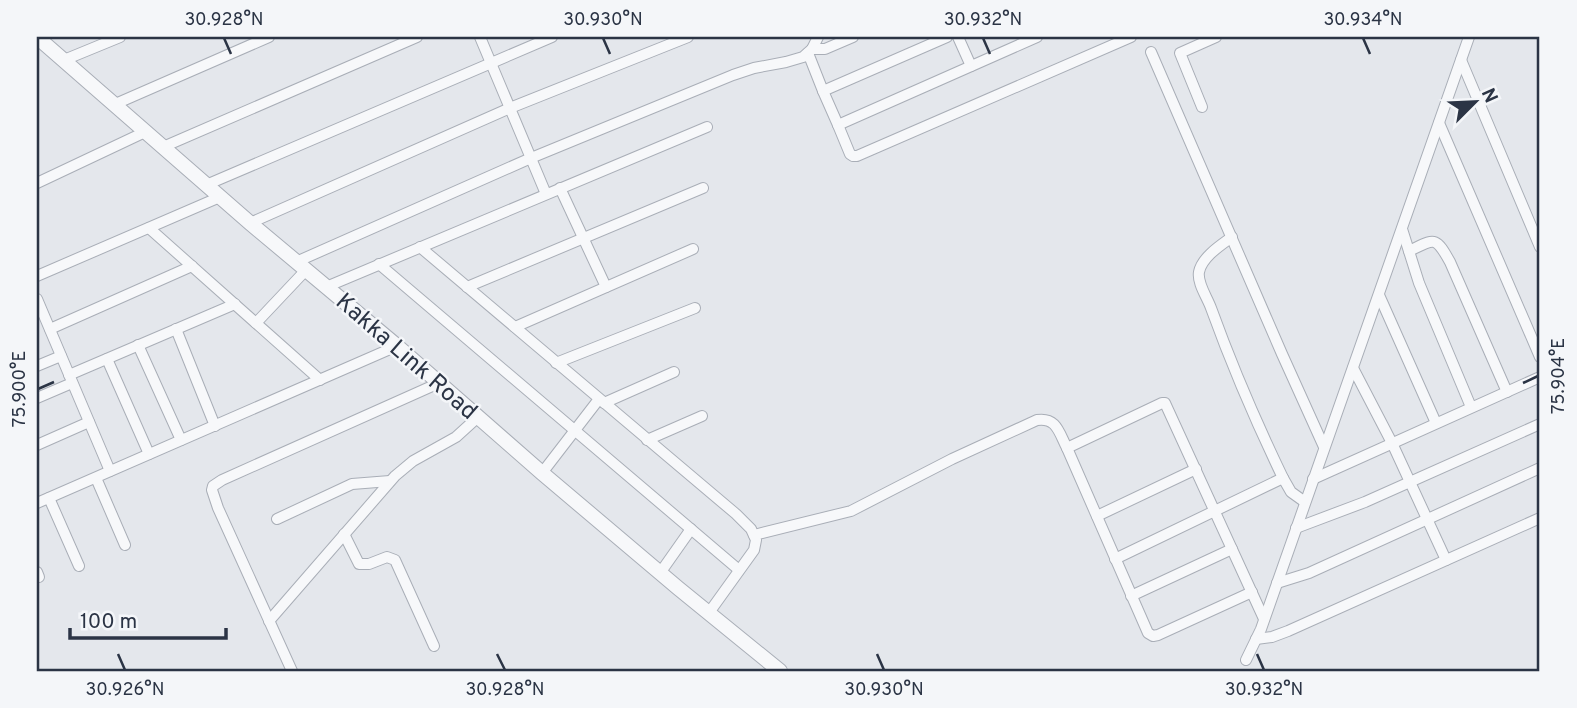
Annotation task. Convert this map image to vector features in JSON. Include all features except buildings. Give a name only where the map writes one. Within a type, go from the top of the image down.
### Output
[{"type":"street","name":"Kakka Link Road","points":[[37,37],[542,473],[708,614],[780,671]]},
{"type":"street","points":[[64,60],[120,37]]},
{"type":"street","points":[[113,105],[269,37]]},
{"type":"street","points":[[163,147],[417,37]]},
{"type":"street","points":[[480,37],[546,194]]},
{"type":"street","points":[[206,185],[552,37]]},
{"type":"street","points":[[250,223],[510,108],[688,37]]},
{"type":"street","points":[[257,323],[301,266],[531,158],[733,75],[799,59],[810,51],[818,37]]},
{"type":"street","points":[[810,51],[825,49],[853,37]]},
{"type":"street","points":[[823,91],[947,37]]},
{"type":"street","points":[[958,37],[971,66]]},
{"type":"street","points":[[838,125],[1037,37]]},
{"type":"street","points":[[810,51],[823,91],[850,154],[855,156],[1131,37]]},
{"type":"street","points":[[1202,107],[1180,54],[1216,37]]},
{"type":"street","points":[[1246,660],[1277,583],[1469,37]]},
{"type":"street","points":[[1151,52],[1324,447]]},
{"type":"street","points":[[1461,60],[1539,243]]},
{"type":"street","points":[[1439,123],[1540,357]]},
{"type":"street","points":[[326,286],[707,127]]},
{"type":"street","points":[[37,183],[145,132]]},
{"type":"street","points":[[560,188],[606,287]]},
{"type":"street","points":[[467,287],[703,188]]},
{"type":"street","points":[[37,276],[220,197]]},
{"type":"street","points":[[149,228],[320,380]]},
{"type":"street","points":[[1402,229],[1417,277],[1471,407]]},
{"type":"street","points":[[1232,237],[1204,262],[1198,275],[1217,330],[1283,478],[1291,492],[1305,502]]},
{"type":"street","points":[[1409,251],[1435,241],[1441,246],[1507,391]]},
{"type":"street","points":[[420,247],[736,514],[754,534],[754,550],[708,614]]},
{"type":"street","points":[[515,327],[692,249]]},
{"type":"street","points":[[379,264],[738,570]]},
{"type":"street","points":[[50,329],[192,266]]},
{"type":"street","points":[[1379,295],[1436,423]]},
{"type":"street","points":[[37,299],[110,471]]},
{"type":"street","points":[[37,398],[107,359],[235,304]]},
{"type":"street","points":[[556,363],[695,307]]},
{"type":"street","points":[[176,329],[215,426]]},
{"type":"street","points":[[138,345],[181,440]]},
{"type":"street","points":[[37,503],[397,346]]},
{"type":"street","points":[[37,366],[61,356]]},
{"type":"street","points":[[107,359],[149,454]]},
{"type":"street","points":[[1353,368],[1392,443],[1446,561]]},
{"type":"street","points":[[542,473],[601,401],[674,372]]},
{"type":"street","points":[[1313,479],[1540,377]]},
{"type":"street","points":[[292,671],[218,508],[213,486],[439,383]]},
{"type":"street","points":[[1067,448],[1165,403],[1264,619]]},
{"type":"street","points":[[648,440],[702,416]]},
{"type":"street","points":[[269,621],[404,467],[447,443],[478,417]]},
{"type":"street","points":[[754,534],[850,511],[952,459],[1037,420],[1045,419],[1056,426],[1067,448],[1148,633],[1153,636],[1252,592]]},
{"type":"street","points":[[37,445],[89,422]]},
{"type":"street","points":[[1296,528],[1356,506],[1540,424]]},
{"type":"street","points":[[1277,583],[1309,573],[1540,468]]},
{"type":"street","points":[[1097,516],[1196,469]]},
{"type":"street","points":[[96,478],[125,545]]},
{"type":"street","points":[[1115,559],[1283,478]]},
{"type":"street","points":[[277,519],[352,484],[390,481]]},
{"type":"street","points":[[49,498],[79,566]]},
{"type":"street","points":[[1256,639],[1288,631],[1540,518]]},
{"type":"street","points":[[660,573],[691,529]]},
{"type":"street","points":[[344,534],[359,564],[369,564],[387,557],[395,561],[434,646]]},
{"type":"street","points":[[1131,596],[1232,549]]}]
